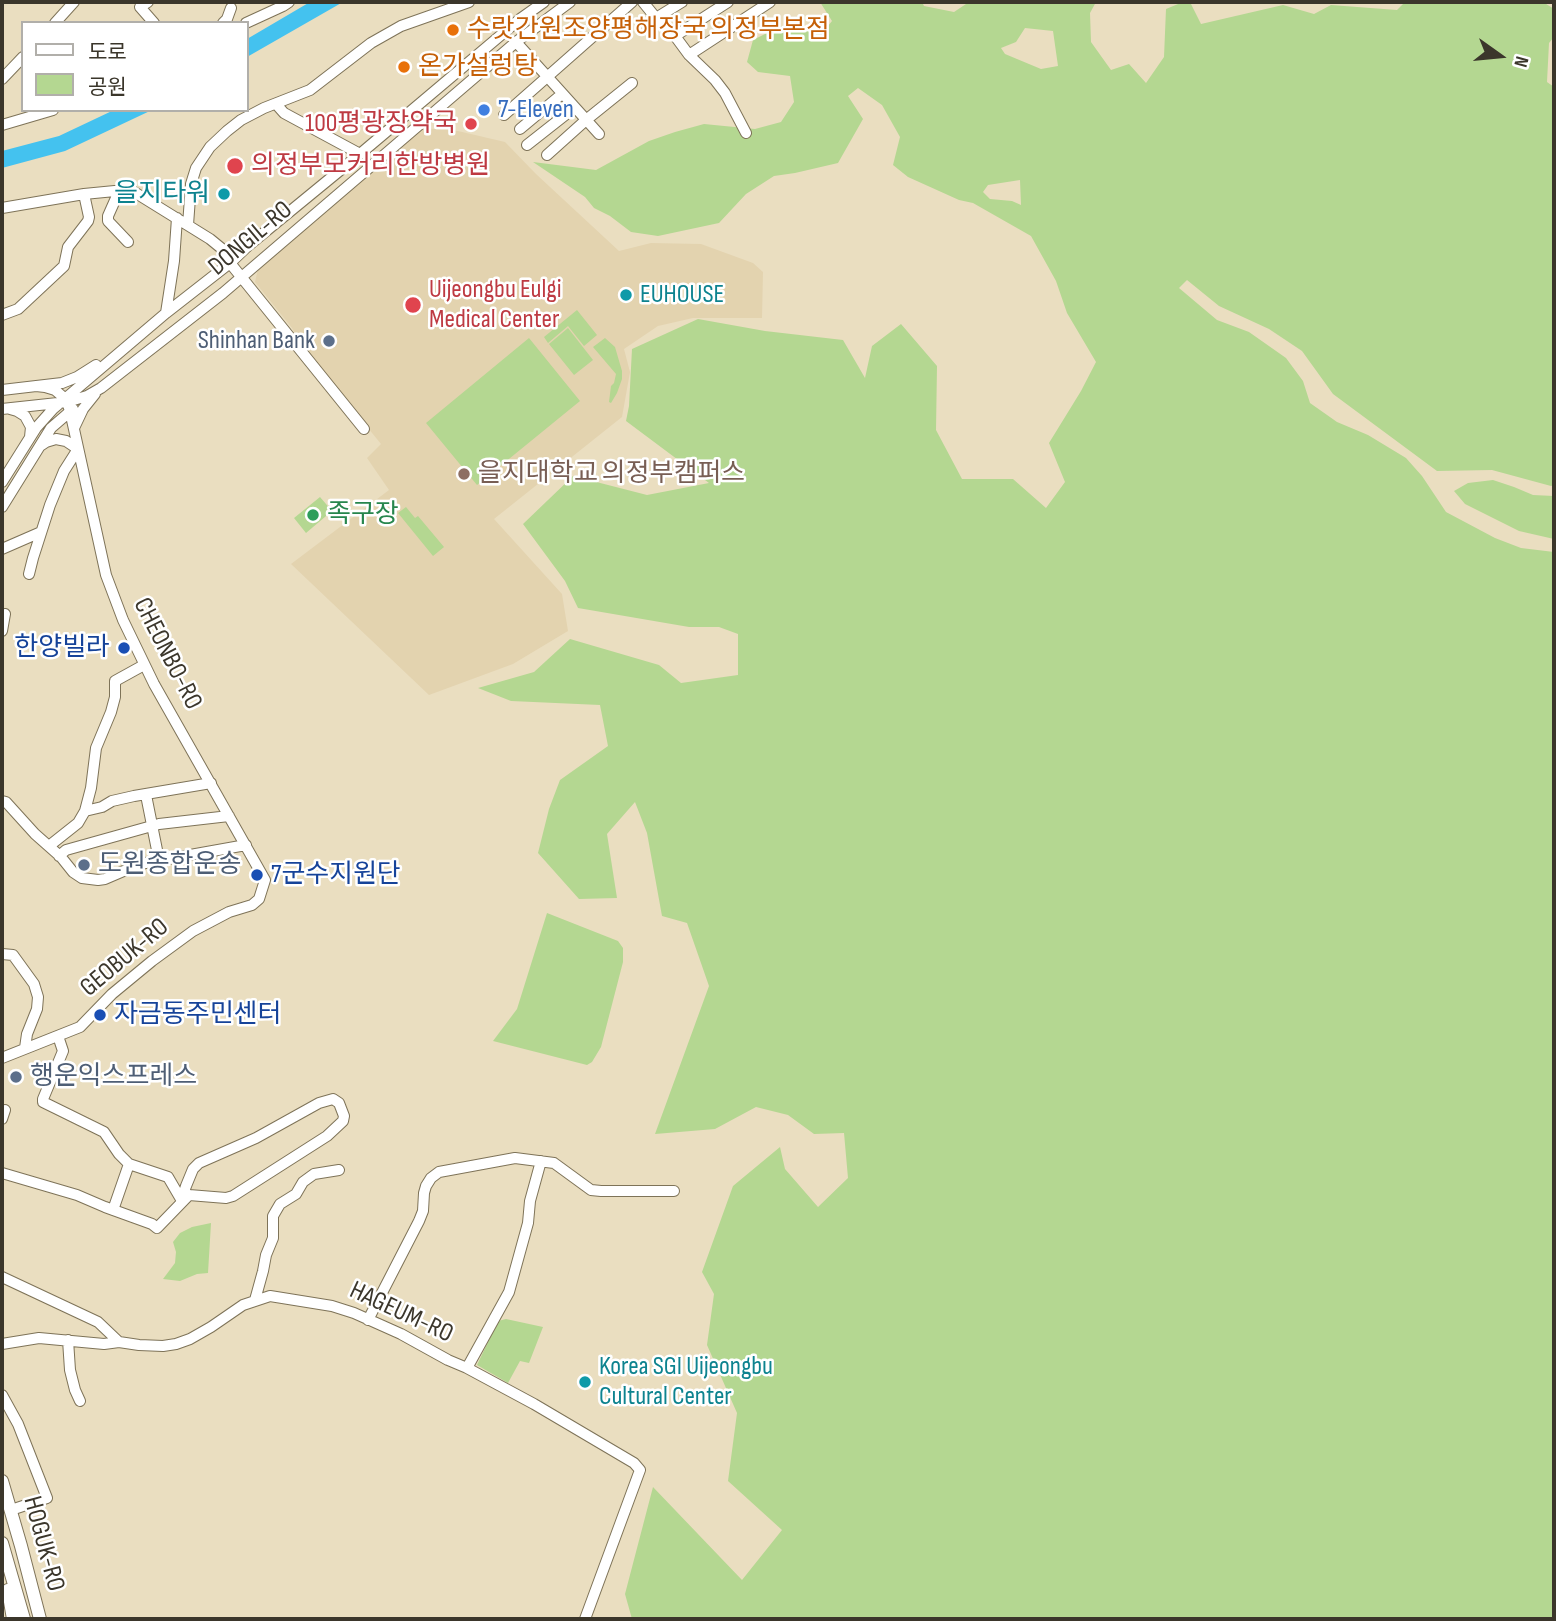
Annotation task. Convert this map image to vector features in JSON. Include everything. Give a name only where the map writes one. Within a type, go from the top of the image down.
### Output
[{"type":"main road","name":"HOGUK-RO","points":[[2,1481],[40,1619]]},
{"type":"main road","name":"HOGUK-RO","points":[[2,1544],[24,1619]]},
{"type":"main road","points":[[2,1544],[13,1619]]},
{"type":"street","points":[[57,21],[74,2]]},
{"type":"street","points":[[148,2],[140,7],[152,21]]},
{"type":"street","points":[[248,22],[289,2]]},
{"type":"street","points":[[188,225],[191,184],[196,168],[218,139],[241,120],[310,90],[371,43],[401,26],[469,2]]},
{"type":"street","name":"DONGIL-RO","points":[[64,405],[166,313],[230,263],[520,19],[544,2]]},
{"type":"street","name":"DONGIL-RO","points":[[101,388],[241,278],[516,41],[570,2]]},
{"type":"street","points":[[503,115],[632,2]]},
{"type":"street","points":[[643,2],[720,86],[746,133]]},
{"type":"street","points":[[656,18],[682,2]]},
{"type":"street","points":[[675,36],[728,2]]},
{"type":"street","points":[[689,55],[770,2]]},
{"type":"street","points":[[225,21],[232,4]]},
{"type":"street","points":[[516,41],[599,135]]},
{"type":"street","points":[[2,79],[21,59]]},
{"type":"street","points":[[547,155],[632,83]]},
{"type":"street","points":[[520,129],[562,94]]},
{"type":"street","points":[[276,104],[284,113],[360,154]]},
{"type":"street","points":[[527,145],[574,108]]},
{"type":"street","points":[[2,125],[46,112]]},
{"type":"street","points":[[2,208],[84,194],[131,190],[177,218],[221,247],[241,278],[364,429]]},
{"type":"street","points":[[117,191],[108,221],[128,242]]},
{"type":"street","points":[[2,315],[18,309],[64,266],[68,247],[88,221],[84,194]]},
{"type":"street","points":[[166,313],[177,218]]},
{"type":"street","points":[[2,390],[69,380],[128,345]]},
{"type":"street","points":[[36,386],[55,390],[64,405]]},
{"type":"street","points":[[2,482],[36,428],[64,405],[101,388]]},
{"type":"street","points":[[74,431],[83,409],[101,388]]},
{"type":"street","points":[[4,409],[64,405]]},
{"type":"street","points":[[2,506],[64,405]]},
{"type":"street","name":"CHEONBO-RO","points":[[64,405],[74,431],[106,575],[123,620],[144,665],[265,880]]},
{"type":"street","points":[[4,409],[17,411],[25,416],[31,427],[29,440]]},
{"type":"street","points":[[29,574],[41,531],[64,471],[78,449],[56,439],[40,446]]},
{"type":"street","points":[[2,549],[41,531]]},
{"type":"street","points":[[2,631],[5,614]]},
{"type":"street","points":[[49,846],[78,823],[85,811],[96,748],[115,697],[115,681],[144,665]]},
{"type":"street","points":[[85,811],[102,807],[112,801],[211,783]]},
{"type":"street","points":[[146,795],[159,860]]},
{"type":"street","points":[[2,802],[6,802],[34,834],[82,878],[105,879],[140,864],[246,845]]},
{"type":"street","points":[[59,856],[66,850],[159,824],[229,816]]},
{"type":"street","name":"GEOBUK-RO","points":[[2,1058],[80,1027],[112,994],[193,931],[229,912],[252,905],[259,899],[265,880]]},
{"type":"street","points":[[2,954],[13,955],[34,984],[38,997],[25,1048]]},
{"type":"street","points":[[58,1036],[63,1051],[43,1102],[104,1132],[129,1164],[168,1177],[186,1198]]},
{"type":"street","points":[[2,1173],[77,1195],[157,1228],[186,1198],[233,1196],[327,1136],[343,1121],[339,1103],[333,1099],[319,1103],[256,1138],[199,1163],[193,1169],[186,1186],[186,1198]]},
{"type":"street","points":[[368,1320],[419,1221],[426,1185],[439,1172],[515,1158],[554,1163],[591,1190],[674,1191]]},
{"type":"street","points":[[467,1368],[509,1292],[541,1161]]},
{"type":"street","points":[[113,1210],[129,1164]]},
{"type":"street","points":[[255,1300],[273,1238],[273,1216],[280,1205],[296,1194],[303,1182],[314,1174],[339,1170]]},
{"type":"street","points":[[2,1277],[98,1322],[119,1342]]},
{"type":"street","name":"HAGEUM-RO","points":[[2,1344],[39,1338],[104,1344],[176,1344],[211,1327],[243,1304],[270,1296],[332,1306],[401,1334],[534,1404],[634,1463],[640,1470],[584,1619]]},
{"type":"street","points":[[68,1340],[70,1370],[80,1401]]},
{"type":"street","points":[[2,1395],[18,1424],[47,1498],[11,1510]]},
{"type":"shaded area","points":[[423,128],[458,131],[505,142],[619,251],[651,243],[701,244],[753,263],[763,272],[762,318],[693,318],[658,326],[624,349],[630,372],[622,417],[494,519],[562,594],[568,631],[513,664],[429,695],[291,564],[389,490],[367,458],[381,444],[303,348],[292,328],[255,282],[259,265]]},
{"type":"green space","points":[[820,2],[922,2],[924,6],[954,12],[969,2],[1096,2],[1090,13],[1091,42],[1111,70],[1129,64],[1146,83],[1164,57],[1166,9],[1183,2],[1190,2],[1201,24],[1283,5],[1314,14],[1331,5],[1397,10],[1405,2],[1543,2],[1554,9],[1554,37],[1549,43],[1547,82],[1554,87],[1554,485],[1492,470],[1437,471],[1333,394],[1302,351],[1269,329],[1219,306],[1187,280],[1179,288],[1217,320],[1249,332],[1286,358],[1303,381],[1310,403],[1337,422],[1368,435],[1406,458],[1422,476],[1446,512],[1495,538],[1521,548],[1554,552],[1554,1619],[632,1619],[625,1594],[653,1487],[742,1580],[782,1530],[728,1481],[737,1413],[707,1345],[714,1294],[702,1272],[733,1186],[780,1147],[785,1169],[818,1207],[848,1178],[844,1133],[814,1134],[788,1115],[756,1107],[715,1129],[655,1134],[709,986],[687,923],[662,916],[647,833],[635,802],[607,834],[617,898],[579,899],[538,853],[549,809],[560,780],[608,746],[600,705],[511,701],[478,688],[534,672],[570,639],[659,665],[681,683],[738,675],[738,634],[719,627],[689,627],[578,608],[565,581],[523,524],[573,476],[647,495],[709,483],[626,421],[632,349],[698,319],[765,331],[843,340],[865,378],[872,346],[901,324],[937,366],[936,430],[962,479],[1013,479],[1046,508],[1065,482],[1049,443],[1096,362],[1067,313],[1056,281],[1031,236],[973,203],[959,200],[908,177],[893,165],[900,137],[882,105],[858,88],[848,96],[863,119],[838,163],[774,176],[746,194],[719,223],[658,236],[631,232],[533,162],[596,170],[649,141],[704,124],[755,129],[781,122],[794,102],[790,76],[758,72],[747,62],[753,40],[781,26],[823,32],[832,21]],"holes":[[[1025,28],[1053,31],[1058,66],[1041,69],[1005,54],[1001,48],[1016,42]],[[1020,180],[1021,205],[1012,201],[990,199],[983,192],[988,185]]]},
{"type":"green space","points":[[577,310],[597,335],[584,346],[568,326],[548,343],[544,337]]},
{"type":"green space","points":[[568,328],[593,360],[574,375],[549,344]]},
{"type":"green space","points":[[529,338],[580,401],[477,485],[426,423]]},
{"type":"green space","points":[[605,338],[615,347],[622,371],[622,379],[611,403],[611,386],[616,374],[593,347]]},
{"type":"green space","points":[[1493,480],[1533,495],[1554,496],[1554,539],[1519,531],[1465,504],[1454,491],[1468,483]]},
{"type":"green space","name":"족구장","points":[[320,497],[332,511],[306,533],[294,518]]},
{"type":"green space","points":[[406,507],[415,518],[418,516],[444,547],[433,556],[398,513]]},
{"type":"green space","points":[[547,913],[618,941],[623,948],[623,962],[601,1047],[592,1062],[587,1065],[493,1041],[517,1009]]},
{"type":"green space","points":[[211,1223],[208,1273],[180,1281],[163,1279],[175,1263],[173,1242],[180,1233]]},
{"type":"green space","points":[[506,1319],[543,1327],[529,1363],[520,1361],[508,1383],[477,1365],[498,1321]]},
{"type":"water","points":[[310,2],[343,2],[248,56],[248,38]]},
{"type":"water","points":[[110,112],[148,112],[65,151],[2,168],[2,151],[59,136]]},
{"type":"place","name":"수랏간원조양평해장국 의정부본점","points":[[453,30]]},
{"type":"place","name":"온가설렁탕","points":[[404,67]]},
{"type":"place","name":"7-Eleven","points":[[484,110]]},
{"type":"place","name":"100평광장약국","points":[[471,124]]},
{"type":"place","name":"의정부모커리한방병원","points":[[235,166]]},
{"type":"place","name":"을지타워","points":[[224,194]]},
{"type":"place","name":"EUHOUSE","points":[[626,295]]},
{"type":"place","name":"Uijeongbu Eulgi Medical Center","points":[[413,305]]},
{"type":"place","name":"Shinhan Bank","points":[[329,341]]},
{"type":"place","name":"을지대학교 의정부캠퍼스","points":[[464,474]]},
{"type":"place","name":"족구장","points":[[313,515]]},
{"type":"place","name":"한양빌라","points":[[124,648]]},
{"type":"place","name":"도원종합운송","points":[[84,865]]},
{"type":"place","name":"7군수지원단","points":[[257,875]]},
{"type":"place","name":"자금동주민센터","points":[[100,1015]]},
{"type":"place","name":"행운익스프레스","points":[[16,1077]]},
{"type":"place","name":"Korea SGI Uijeongbu Cultural Center","points":[[585,1382]]}]
